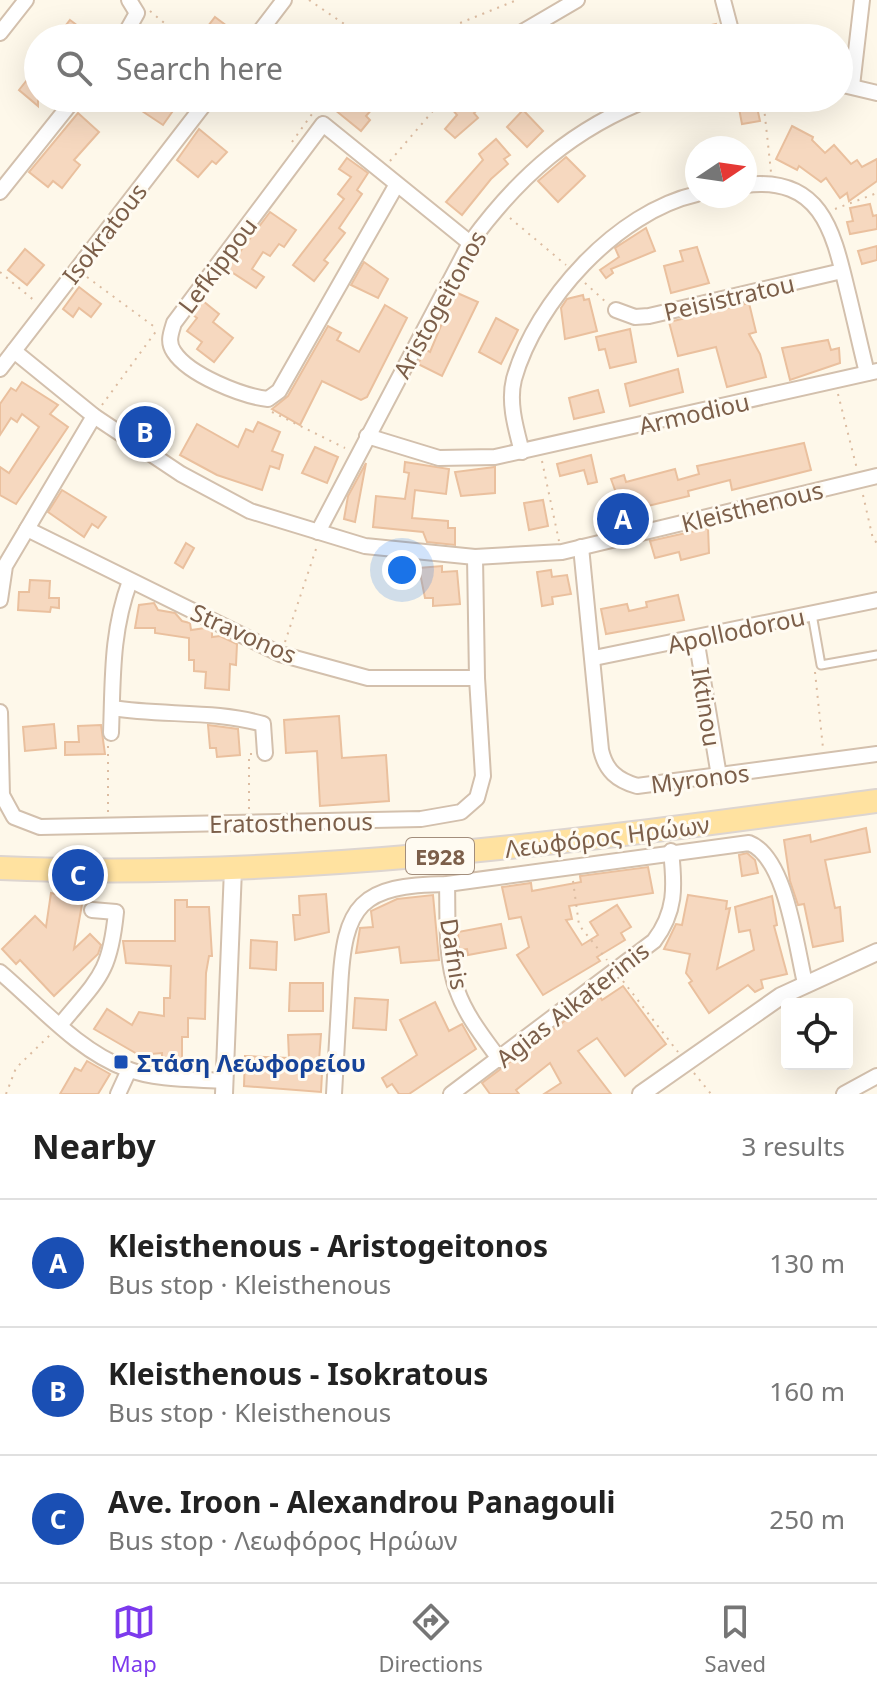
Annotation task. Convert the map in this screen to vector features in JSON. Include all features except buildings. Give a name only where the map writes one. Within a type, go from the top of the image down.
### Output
[{"type":"main road","name":"Λεωφόρος Ηρώων","points":[[0,868],[103,872],[233,869],[467,854],[877,801]]},
{"type":"street","points":[[0,33],[26,0]]},
{"type":"street","points":[[266,24],[284,0]]},
{"type":"street","points":[[536,24],[577,0]]},
{"type":"street","points":[[723,0],[729,24]]},
{"type":"street","points":[[853,48],[862,0]]},
{"type":"street","points":[[853,87],[877,93]]},
{"type":"street","points":[[0,192],[64,112]]},
{"type":"street","name":"Isokratous","points":[[0,369],[198,112]]},
{"type":"street","name":"Aristogeitonos","points":[[318,532],[470,243],[530,171],[575,135],[623,112]]},
{"type":"street","points":[[323,124],[470,243]]},
{"type":"street","name":"Lefkippou","points":[[262,398],[210,380],[174,353],[169,338],[174,323],[323,124]]},
{"type":"street","points":[[262,398],[268,399],[279,391],[397,184]]},
{"type":"street","points":[[757,185],[772,185],[805,197],[823,214]]},
{"type":"street","points":[[522,452],[514,423],[514,380],[538,327],[575,273],[621,230],[651,211],[685,198]]},
{"type":"street","name":"Armodiou","points":[[367,436],[439,458],[495,457],[872,372],[836,241],[823,214]]},
{"type":"street","name":"Peisistratou","points":[[616,310],[635,317],[649,316],[842,271]]},
{"type":"street","name":"Kleisthenous","points":[[14,351],[94,416],[181,474],[250,511],[365,546],[475,557],[562,552],[877,476]]},
{"type":"street","points":[[0,600],[5,566],[94,416]]},
{"type":"street","name":"Stravonos","points":[[27,529],[280,654],[368,678],[477,678]]},
{"type":"street","name":"Myronos","points":[[581,547],[601,750],[611,773],[622,781],[637,786],[877,754]]},
{"type":"street","name":"Eratosthenous","points":[[0,712],[2,795],[14,817],[40,827],[421,819],[461,812],[477,798],[483,776],[477,678],[475,557]]},
{"type":"street","points":[[111,733],[111,659],[118,612],[130,581]]},
{"type":"street","name":"Apollodorou","points":[[594,658],[877,600]]},
{"type":"street","name":"Iktinou","points":[[696,638],[719,776]]},
{"type":"street","points":[[112,708],[251,720],[263,724],[265,753]]},
{"type":"street","points":[[334,1094],[342,942],[352,914],[368,900],[403,884],[447,884],[739,842],[760,847],[779,878],[805,983]]},
{"type":"street","name":"Agias Aikaterinis","points":[[451,1094],[617,972],[654,941],[667,923],[675,891],[671,851]]},
{"type":"street","points":[[0,972],[86,1047],[129,1070],[224,1088],[233,869]]},
{"type":"street","name":"Dafnis","points":[[447,884],[449,942],[457,990],[476,1028],[500,1060]]},
{"type":"street","points":[[61,1024],[98,979],[112,953],[116,912],[92,910]]},
{"type":"street","points":[[641,1094],[743,1020],[805,983],[877,952]]},
{"type":"street","points":[[118,1094],[129,1070]]},
{"type":"street","points":[[844,1094],[876,1078]]},
{"type":"lane","points":[[812,614],[821,665],[877,655]]},
{"type":"path","points":[[309,0],[344,24]]},
{"type":"path","points":[[458,24],[517,0]]},
{"type":"path","points":[[133,6],[152,11],[166,24]]},
{"type":"path","points":[[310,112],[323,124]]},
{"type":"path","points":[[381,171],[432,112]]},
{"type":"path","points":[[764,112],[772,185]]},
{"type":"path","points":[[823,214],[877,193]]},
{"type":"path","points":[[497,207],[616,310]]},
{"type":"path","points":[[77,269],[169,338]]},
{"type":"path","points":[[0,272],[45,309]]},
{"type":"path","points":[[835,381],[873,539],[877,543]]},
{"type":"path","points":[[262,398],[270,411],[358,454]]},
{"type":"path","points":[[539,448],[562,552]]},
{"type":"path","points":[[280,654],[317,550],[318,532]]},
{"type":"path","points":[[821,665],[814,673],[825,761]]},
{"type":"path","points":[[108,825],[108,739],[111,733]]},
{"type":"path","points":[[249,822],[249,754],[265,753]]},
{"type":"path","points":[[571,866],[579,925],[711,1094]]},
{"type":"path","points":[[6,1094],[16,1068],[61,1024]]},
{"type":"place","name":"Kleisthenous - Isokratous","points":[[145,432]]},
{"type":"place","name":"Kleisthenous - Aristogeitonos","points":[[623,519]]},
{"type":"place","name":"Ave. Iroon - Alexandrou Panagouli","points":[[78,875]]},
{"type":"place","name":"Στάση Λεωφορείου","points":[[121,1062]]}]
